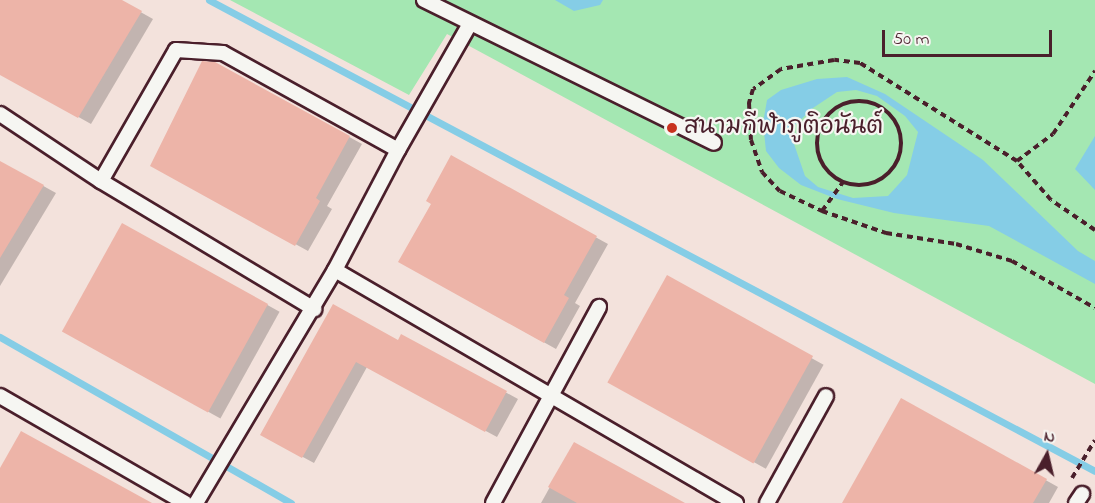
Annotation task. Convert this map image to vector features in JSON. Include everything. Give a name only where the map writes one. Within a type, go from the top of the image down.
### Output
[{"type":"lane","points":[[424,0],[714,143]]},
{"type":"lane","points":[[196,503],[314,309],[398,150],[470,24]]},
{"type":"lane","points":[[101,181],[176,50],[223,53],[398,150]]},
{"type":"lane","points":[[0,114],[101,181],[314,309]]},
{"type":"lane","points":[[335,270],[736,503]]},
{"type":"lane","points":[[493,503],[599,307]]},
{"type":"lane","points":[[0,396],[185,503]]},
{"type":"lane","points":[[767,503],[826,396]]},
{"type":"path","points":[[1095,230],[1051,200],[1017,161],[860,63],[834,60],[781,69],[753,89],[749,104],[751,140],[762,172],[780,191],[822,211],[886,233],[956,244],[1012,261],[1095,308]]},
{"type":"path","points":[[1017,161],[1053,134],[1095,71]]},
{"type":"path","points":[[871,102],[894,118],[902,144],[899,158],[892,170],[869,184],[843,182],[821,163],[817,135],[822,122],[843,103],[871,102]]},
{"type":"path","points":[[822,211],[843,182]]},
{"type":"path","points":[[1075,475],[1095,440]]},
{"type":"green space","points":[[230,0],[1095,0],[1095,384],[447,34],[409,95]]},
{"type":"water","points":[[555,0],[603,0],[600,5],[574,11]]},
{"type":"water","points":[[847,77],[885,94],[983,160],[1078,251],[1095,261],[1095,284],[989,226],[894,213],[837,199],[801,185],[779,168],[766,151],[763,123],[767,100],[781,90],[817,79]],"holes":[[[856,90],[877,96],[905,116],[918,132],[907,175],[888,196],[853,198],[818,187],[805,176],[793,141],[794,126],[813,108],[837,92]]]},
{"type":"water","points":[[1095,136],[1095,190],[1075,169]]},
{"type":"building","points":[[0,0],[122,0],[142,11],[78,118],[0,75]]},
{"type":"building","points":[[202,61],[215,62],[350,136],[316,198],[320,201],[295,246],[150,166]]},
{"type":"building","points":[[451,155],[597,236],[564,295],[569,298],[544,343],[398,262],[431,204],[426,201]]},
{"type":"building","points":[[0,161],[44,185],[0,258]]},
{"type":"building","points":[[122,223],[268,304],[208,412],[62,331]]},
{"type":"building","points":[[667,275],[813,356],[753,464],[607,383]]},
{"type":"building","points":[[333,304],[398,340],[401,334],[507,391],[485,432],[356,362],[302,458],[260,435]]},
{"type":"building","points":[[901,398],[1047,479],[1033,503],[842,503]]},
{"type":"building","points":[[21,431],[152,503],[0,503],[0,468]]},
{"type":"building","points":[[574,442],[685,503],[577,503],[548,487]]},
{"type":"waterway","points":[[209,0],[1095,471]]},
{"type":"waterway","points":[[0,337],[291,503]]},
{"type":"place","name":"สนามกีฬาภูติอนันต์","points":[[672,128]]}]
